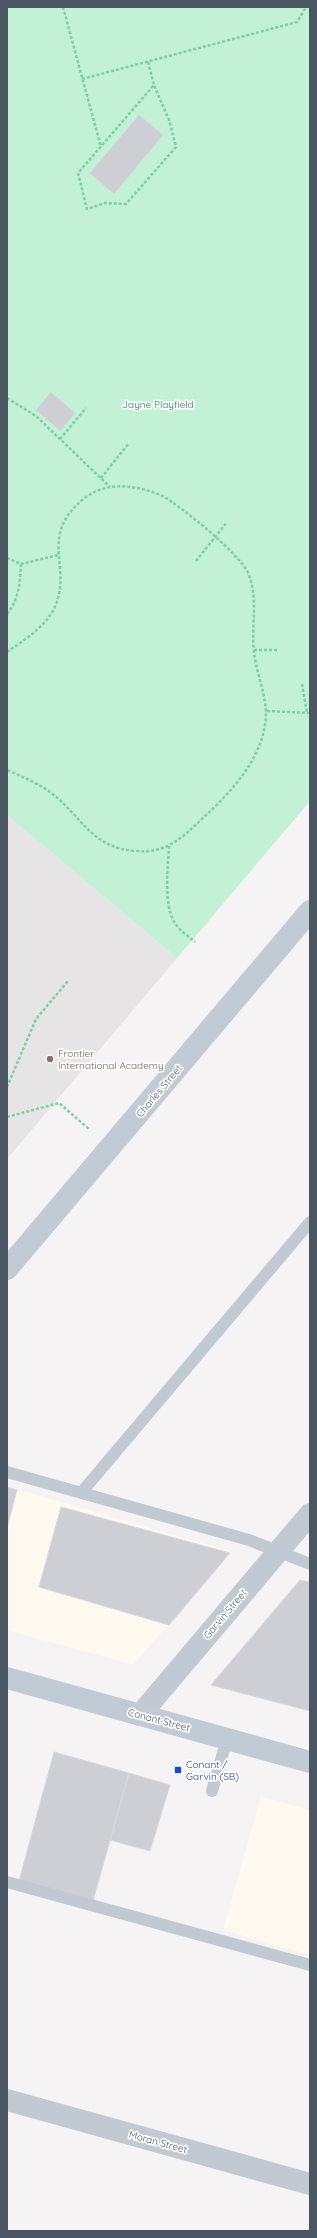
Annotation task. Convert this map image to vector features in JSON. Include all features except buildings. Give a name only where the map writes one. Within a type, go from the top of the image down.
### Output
[{"type":"street","name":"Charles Street","points":[[7,1269],[310,911]]},
{"type":"street","name":"Garvin Street","points":[[140,1715],[310,1514]]},
{"type":"street","name":"Conant Street","points":[[7,1678],[310,1762]]},
{"type":"street","name":"Moran Street","points":[[7,2100],[310,2184]]},
{"type":"lane","points":[[81,1493],[310,1222]]},
{"type":"lane","points":[[7,1472],[249,1540],[310,1564]]},
{"type":"lane","points":[[212,1791],[227,1739]]},
{"type":"lane","points":[[7,1882],[310,1965]]},
{"type":"path","points":[[63,7],[101,147]]},
{"type":"path","points":[[82,79],[297,22],[306,7]]},
{"type":"path","points":[[148,62],[154,85],[169,120],[176,147],[126,204],[105,203],[87,209],[78,173],[154,85]]},
{"type":"path","points":[[7,398],[36,416],[110,487]]},
{"type":"path","points":[[60,439],[86,408]]},
{"type":"path","points":[[100,478],[129,443]]},
{"type":"path","points":[[7,652],[41,627],[56,605],[59,587],[58,540],[63,522],[70,512],[88,495],[110,487],[125,486],[160,495],[172,502],[234,553],[248,571],[252,585],[254,603],[254,650],[267,711],[261,740],[248,768],[208,814],[169,846],[153,851],[135,851],[113,847],[87,830],[66,805],[52,793],[7,770]]},
{"type":"path","points":[[196,561],[227,522]]},
{"type":"path","points":[[7,558],[21,564],[58,555]]},
{"type":"path","points":[[7,614],[14,605],[20,584],[21,564]]},
{"type":"path","points":[[254,650],[277,650]]},
{"type":"path","points":[[267,711],[309,713],[302,684]]},
{"type":"path","points":[[169,846],[167,869],[170,912],[179,929],[195,942]]},
{"type":"path","points":[[7,1087],[36,1019],[68,980]]},
{"type":"path","points":[[7,1117],[58,1103],[90,1130]]},
{"type":"shaded area","name":"Frontier International Academy","points":[[7,815],[177,958],[7,1159]]},
{"type":"shaded area","points":[[7,1486],[232,1552],[133,1665],[7,1630]]},
{"type":"shaded area","points":[[261,1796],[310,1810],[310,1955],[223,1930]]},
{"type":"green space","name":"Jayne Playfield","points":[[7,7],[310,7],[310,801],[177,958],[7,815]]},
{"type":"place","name":"Frontier International Academy","points":[[50,1059]]},
{"type":"place","name":"Conant / Garvin (SB)","points":[[178,1770]]}]
